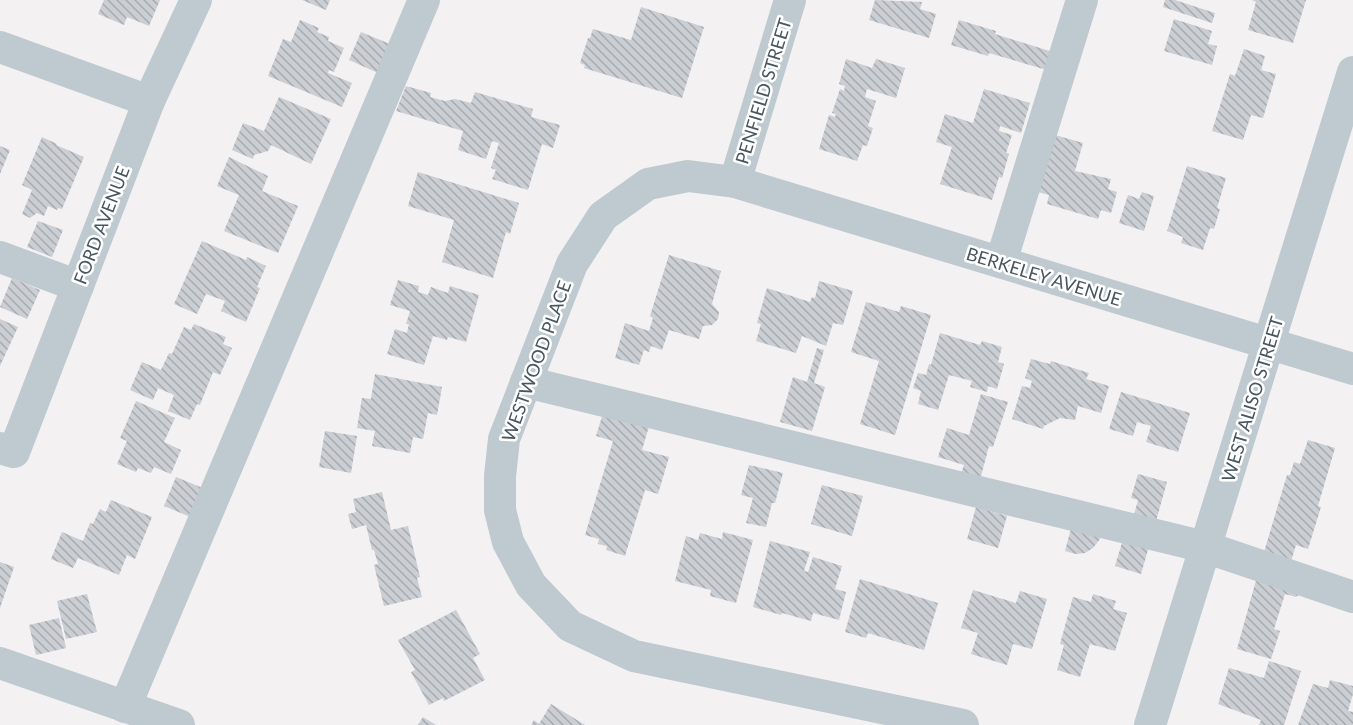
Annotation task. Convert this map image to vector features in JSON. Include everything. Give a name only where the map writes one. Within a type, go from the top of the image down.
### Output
[{"type":"street","name":"FORD AVENUE","points":[[7,450],[78,286],[149,101],[196,0]]},
{"type":"street","points":[[125,707],[424,0]]},
{"type":"street","name":"PENFIELD STREET","points":[[735,182],[790,0]]},
{"type":"street","points":[[1001,262],[1082,0]]},
{"type":"street","points":[[0,47],[149,101]]},
{"type":"street","name":"WEST ALISO STREET","points":[[1149,725],[1353,72]]},
{"type":"street","name":"WESTWOOD PLACE","points":[[735,182],[688,176],[648,184],[603,216],[572,264],[504,439],[500,476],[500,510],[508,542],[531,585],[570,626],[634,656],[963,725]]},
{"type":"street","name":"BERKELEY AVENUE","points":[[735,182],[1353,369]]},
{"type":"street","points":[[0,256],[78,286]]},
{"type":"street","points":[[526,382],[1205,547],[1353,597]]},
{"type":"street","points":[[0,663],[178,725]]},
{"type":"building","points":[[104,0],[160,0],[149,26],[127,17],[124,25],[98,14]]},
{"type":"building","points":[[302,0],[330,0],[326,10]]},
{"type":"building","points":[[875,0],[922,2],[920,9],[936,14],[929,38],[869,20]]},
{"type":"building","points":[[1165,0],[1175,0],[1215,13],[1212,23],[1163,7]]},
{"type":"building","points":[[1252,0],[1306,0],[1293,43],[1248,30],[1256,2]]},
{"type":"building","points":[[641,7],[704,27],[682,98],[584,68],[585,65],[580,63],[593,29],[631,40]]},
{"type":"building","points":[[1174,19],[1212,31],[1208,44],[1217,46],[1212,65],[1164,51]]},
{"type":"building","points":[[300,20],[319,28],[317,32],[329,37],[328,41],[344,48],[334,72],[329,70],[328,73],[352,83],[342,107],[268,76],[283,39],[291,42]]},
{"type":"building","points":[[959,20],[1056,53],[1050,71],[989,53],[988,56],[951,45]]},
{"type":"building","points":[[361,32],[390,44],[378,73],[349,60]]},
{"type":"building","points":[[1244,49],[1265,56],[1261,70],[1276,74],[1263,118],[1251,115],[1243,140],[1212,131],[1230,74],[1235,76]]},
{"type":"building","points":[[846,59],[872,68],[876,59],[905,68],[896,98],[867,89],[865,97],[876,101],[868,126],[873,128],[867,146],[863,145],[857,161],[819,149],[829,115],[835,117],[836,114],[832,113],[840,89],[844,91],[845,86],[839,84]]},
{"type":"building","points":[[406,86],[431,93],[430,97],[445,101],[455,99],[471,103],[475,92],[533,109],[531,117],[560,125],[553,148],[542,144],[528,190],[492,179],[496,170],[491,168],[499,143],[492,141],[486,159],[458,150],[463,131],[396,111]]},
{"type":"building","points":[[984,89],[1030,103],[1021,133],[1000,126],[999,131],[1012,135],[1002,178],[999,177],[992,200],[940,184],[952,147],[936,142],[945,114],[973,123]]},
{"type":"building","points":[[279,97],[331,119],[311,164],[271,145],[268,151],[254,155],[253,159],[232,150],[243,123],[264,131]]},
{"type":"building","points":[[1055,135],[1083,143],[1075,171],[1111,179],[1108,189],[1117,192],[1111,213],[1101,210],[1098,219],[1047,204],[1049,195],[1038,192]]},
{"type":"building","points":[[42,137],[84,157],[62,209],[57,210],[48,206],[44,216],[37,213],[30,218],[22,214],[32,190],[22,185]]},
{"type":"building","points":[[0,146],[10,150],[0,174]]},
{"type":"building","points":[[229,157],[268,176],[262,191],[298,206],[278,253],[224,231],[239,195],[217,186]]},
{"type":"building","points":[[1187,166],[1226,178],[1217,208],[1220,209],[1214,229],[1210,228],[1203,250],[1181,243],[1183,237],[1167,231]]},
{"type":"building","points":[[418,172],[519,203],[510,234],[506,232],[493,278],[442,262],[454,220],[408,206]]},
{"type":"building","points":[[1142,192],[1154,196],[1144,231],[1119,223],[1128,195],[1139,199]]},
{"type":"building","points":[[38,221],[63,230],[52,257],[27,247]]},
{"type":"building","points":[[202,241],[266,266],[246,322],[221,311],[225,301],[206,294],[197,314],[174,304]]},
{"type":"building","points":[[669,255],[721,271],[712,304],[719,312],[718,319],[712,325],[703,326],[699,339],[669,330],[662,350],[651,346],[649,352],[644,350],[639,365],[615,358],[625,323],[649,331],[653,318],[650,316]]},
{"type":"building","points":[[12,278],[40,290],[27,319],[0,307]]},
{"type":"building","points":[[398,280],[419,286],[418,292],[428,295],[431,287],[448,293],[450,286],[479,295],[466,342],[433,336],[424,365],[387,354],[395,329],[407,333],[409,324],[406,324],[410,311],[390,305]]},
{"type":"building","points":[[819,281],[853,291],[843,325],[833,323],[826,346],[802,336],[796,353],[756,341],[761,324],[757,323],[767,288],[810,302],[812,297],[815,298]]},
{"type":"building","points":[[866,302],[899,312],[901,306],[931,315],[895,435],[860,424],[879,361],[851,352]]},
{"type":"building","points":[[0,319],[18,327],[0,366]]},
{"type":"building","points":[[194,324],[226,337],[223,344],[232,348],[220,375],[213,372],[200,405],[197,404],[190,420],[168,411],[174,395],[158,388],[153,400],[130,390],[142,362],[161,370],[169,353],[172,354],[184,327],[191,330]]},
{"type":"building","points":[[940,333],[980,345],[982,341],[1002,347],[998,362],[1004,364],[997,389],[988,386],[987,392],[970,387],[972,381],[949,375],[938,410],[918,404],[921,391],[913,388],[918,373],[926,375],[929,364],[931,365]]},
{"type":"building","points":[[817,348],[824,350],[814,383],[825,387],[812,431],[780,422],[793,377],[807,382]]},
{"type":"building","points":[[1031,359],[1050,364],[1051,361],[1089,373],[1086,379],[1109,386],[1101,413],[1078,406],[1075,420],[1060,418],[1044,426],[1043,429],[1012,419],[1022,386],[1030,388],[1032,381],[1025,378]]},
{"type":"building","points":[[375,374],[442,387],[437,415],[428,413],[423,439],[413,437],[410,453],[372,446],[375,431],[357,428],[362,398],[371,399]]},
{"type":"building","points":[[1121,392],[1190,413],[1178,452],[1146,442],[1151,426],[1137,422],[1133,436],[1109,429]]},
{"type":"building","points":[[981,394],[1008,402],[993,447],[989,446],[980,480],[961,474],[964,465],[938,457],[947,428],[969,435]]},
{"type":"building","points":[[136,401],[175,418],[164,442],[181,450],[171,474],[154,467],[151,473],[138,468],[136,472],[117,464],[127,441],[120,438]]},
{"type":"building","points":[[604,410],[650,423],[642,450],[669,457],[658,494],[645,490],[625,556],[606,550],[607,546],[598,544],[599,539],[585,535],[613,441],[596,436]]},
{"type":"building","points":[[325,431],[357,436],[351,473],[319,467]]},
{"type":"building","points":[[1308,440],[1335,448],[1308,549],[1296,545],[1291,561],[1264,552],[1287,475],[1290,475],[1294,462],[1300,464]]},
{"type":"building","points":[[749,465],[783,473],[766,527],[746,523],[753,498],[741,495]]},
{"type":"building","points":[[1138,474],[1167,482],[1156,521],[1134,515],[1138,500],[1131,498]]},
{"type":"building","points":[[176,477],[205,489],[193,518],[164,506]]},
{"type":"building","points":[[822,485],[863,496],[852,536],[811,524]]},
{"type":"building","points":[[382,492],[391,530],[408,526],[420,577],[417,578],[422,597],[384,606],[374,565],[378,564],[366,525],[352,529],[348,514],[356,512],[353,499]]},
{"type":"building","points":[[111,500],[152,517],[135,559],[127,555],[119,575],[78,558],[73,568],[51,559],[62,532],[83,541],[90,523],[93,524],[100,509],[106,512]]},
{"type":"building","points":[[976,507],[1007,516],[998,548],[967,539]]},
{"type":"building","points":[[1073,521],[1102,529],[1100,539],[1093,548],[1085,553],[1076,554],[1065,551]]},
{"type":"building","points":[[723,532],[753,540],[736,603],[710,596],[711,590],[675,581],[686,536],[698,540],[700,533],[722,539]]},
{"type":"building","points":[[1124,536],[1150,543],[1141,574],[1115,566]]},
{"type":"building","points":[[770,541],[810,552],[804,571],[808,572],[813,557],[842,566],[835,589],[846,592],[839,620],[813,613],[811,621],[753,607]]},
{"type":"building","points":[[0,562],[14,567],[0,608]]},
{"type":"building","points":[[1258,573],[1301,593],[1296,597],[1285,594],[1274,629],[1280,631],[1271,659],[1237,649]]},
{"type":"building","points":[[860,579],[938,603],[924,650],[868,633],[866,638],[845,632]]},
{"type":"building","points":[[973,590],[1016,603],[1020,591],[1047,599],[1032,649],[1013,644],[1007,665],[971,654],[978,633],[961,628]]},
{"type":"building","points":[[87,594],[97,632],[66,639],[57,601]]},
{"type":"building","points":[[1093,594],[1116,601],[1113,609],[1127,613],[1115,651],[1090,644],[1080,677],[1057,670],[1064,645],[1060,644],[1073,597],[1091,602]]},
{"type":"building","points":[[456,610],[480,654],[473,658],[485,680],[444,701],[443,698],[429,705],[411,672],[415,670],[398,640]]},
{"type":"building","points":[[59,618],[66,648],[36,655],[29,625]]},
{"type":"building","points":[[1269,661],[1301,671],[1284,725],[1259,725],[1261,720],[1218,704],[1229,668],[1264,678]]},
{"type":"building","points":[[1330,680],[1353,686],[1348,711],[1353,712],[1353,725],[1298,725],[1313,684],[1328,688]]},
{"type":"building","points":[[551,704],[585,725],[531,725],[534,720],[539,724]]},
{"type":"building","points":[[423,717],[436,725],[418,725]]}]
